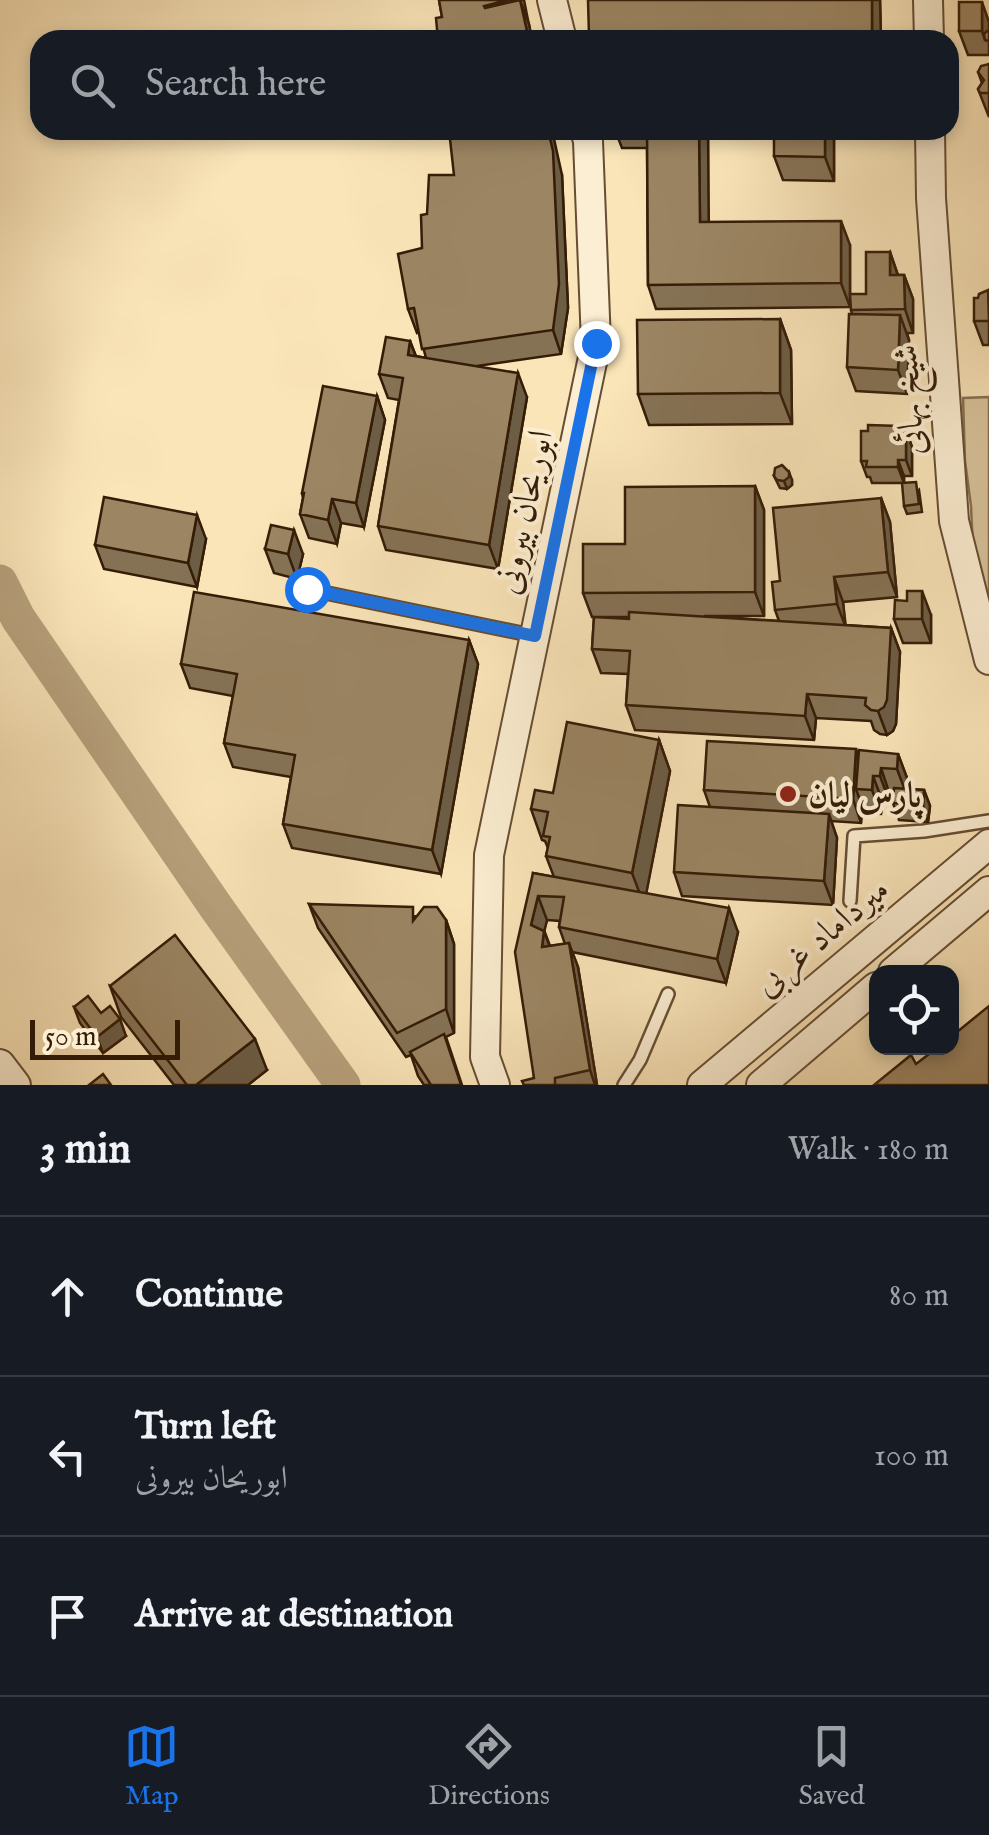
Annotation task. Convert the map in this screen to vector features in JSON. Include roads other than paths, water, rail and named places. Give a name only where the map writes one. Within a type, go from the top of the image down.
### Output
[{"type":"street","points":[[552,0],[560,30]]},
{"type":"street","points":[[928,0],[929,30]]},
{"type":"street","name":"ابوریحان بیرونی","points":[[495,1085],[485,1057],[489,856],[596,343],[588,140]]},
{"type":"street","name":"شیخ بهائی","points":[[930,140],[954,522],[989,660]]},
{"type":"street","name":"میرداماد غربی","points":[[702,1085],[989,844]]},
{"type":"street","points":[[901,965],[989,891]]},
{"type":"street","points":[[761,1085],[869,993]]},
{"type":"street","points":[[0,1064],[16,1085]]},
{"type":"lane","points":[[307,589],[535,636]]},
{"type":"lane","points":[[850,901],[854,836],[989,821]]},
{"type":"lane","points":[[624,1085],[640,1060],[668,994]]},
{"type":"waterway","points":[[0,582],[18,618],[343,1085]]},
{"type":"place","name":"پارس لیان","points":[[788,794]]}]
